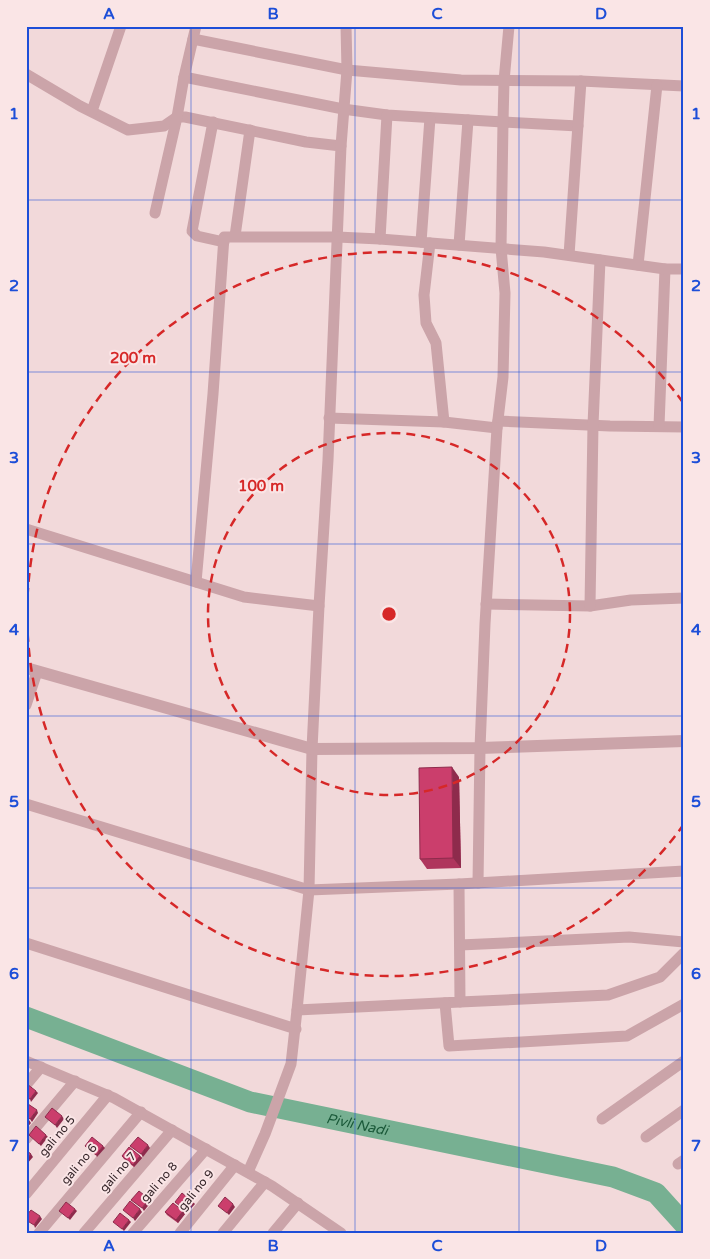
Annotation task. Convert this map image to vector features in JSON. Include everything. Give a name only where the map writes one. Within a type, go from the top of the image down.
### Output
[{"type":"street","points":[[92,111],[121,26]]},
{"type":"street","points":[[154,213],[196,26]]},
{"type":"street","points":[[248,1172],[266,1134],[292,1064],[308,890],[312,750],[341,146],[347,70],[346,26]]},
{"type":"street","points":[[478,882],[480,748],[486,604],[497,425],[503,367],[505,293],[501,248],[503,122],[504,81],[509,26]]},
{"type":"street","points":[[193,39],[347,70],[461,80],[581,80],[684,86]]},
{"type":"street","points":[[26,74],[80,106],[128,130],[164,126],[177,117],[185,117],[306,142],[341,146]]},
{"type":"street","points":[[184,77],[343,109],[388,115],[578,126]]},
{"type":"street","points":[[569,255],[581,80]]},
{"type":"street","points":[[638,265],[657,85]]},
{"type":"street","points":[[380,239],[388,115]]},
{"type":"street","points":[[430,118],[424,295],[426,323],[436,343],[444,422]]},
{"type":"street","points":[[459,245],[468,120]]},
{"type":"street","points":[[213,122],[192,231],[197,236],[224,242]]},
{"type":"street","points":[[235,236],[250,130]]},
{"type":"street","points":[[196,582],[213,394],[224,236],[380,239],[544,252],[664,269],[684,269]]},
{"type":"street","points":[[590,606],[593,425],[600,260]]},
{"type":"street","points":[[659,426],[664,269]]},
{"type":"street","points":[[329,418],[497,425],[684,427]]},
{"type":"street","points":[[26,529],[244,597],[319,606]]},
{"type":"street","points":[[486,604],[590,606],[631,600],[684,598]]},
{"type":"street","points":[[26,705],[32,670],[312,750],[480,748],[684,741]]},
{"type":"street","points":[[26,804],[308,890],[683,875]]},
{"type":"street","points":[[459,884],[460,1002]]},
{"type":"street","points":[[460,945],[629,937],[684,942]]},
{"type":"street","points":[[26,943],[296,1029]]},
{"type":"street","points":[[297,1010],[608,994],[660,977],[684,953]]},
{"type":"street","points":[[446,1003],[449,1046],[627,1036],[684,1004]]},
{"type":"street","points":[[26,1061],[108,1095],[141,1112],[248,1172],[298,1203],[323,1228],[341,1233]]},
{"type":"street","points":[[602,1119],[684,1061]]},
{"type":"street","points":[[26,1085],[41,1067]]},
{"type":"street","points":[[26,1139],[75,1081]]},
{"type":"street","name":"gali no 5","points":[[26,1194],[108,1095]]},
{"type":"street","points":[[646,1136],[684,1110]]},
{"type":"street","name":"gali no 6","points":[[39,1233],[141,1112]]},
{"type":"street","name":"gali no 7","points":[[84,1233],[172,1130]]},
{"type":"street","name":"gali no 8","points":[[133,1233],[206,1149]]},
{"type":"street","name":"gali no 9","points":[[180,1233],[234,1165]]},
{"type":"street","points":[[223,1233],[265,1182]]},
{"type":"street","points":[[273,1233],[298,1203]]},
{"type":"building","points":[[452,767],[453,858],[420,859],[419,768]]},
{"type":"building","points":[[27,1084],[36,1091],[30,1099],[26,1097]]},
{"type":"building","points":[[28,1104],[37,1110],[30,1119],[26,1116],[26,1105]]},
{"type":"building","points":[[52,1108],[62,1116],[55,1125],[45,1117]]},
{"type":"building","points":[[36,1126],[46,1135],[39,1144],[29,1135]]},
{"type":"building","points":[[92,1137],[103,1146],[96,1155],[85,1146]]},
{"type":"building","points":[[138,1137],[148,1145],[141,1154],[130,1146]]},
{"type":"building","points":[[129,1147],[140,1156],[133,1165],[122,1156]]},
{"type":"building","points":[[26,1150],[31,1154],[26,1160]]},
{"type":"building","points":[[139,1191],[149,1199],[142,1208],[131,1200]]},
{"type":"building","points":[[182,1193],[193,1202],[185,1210],[175,1202]]},
{"type":"building","points":[[225,1197],[233,1204],[227,1213],[218,1206]]},
{"type":"building","points":[[130,1201],[140,1209],[133,1218],[123,1210]]},
{"type":"building","points":[[66,1202],[75,1209],[68,1218],[59,1211]]},
{"type":"building","points":[[173,1203],[183,1211],[176,1220],[165,1212]]},
{"type":"building","points":[[31,1210],[40,1216],[34,1225],[26,1220],[26,1216]]},
{"type":"building","points":[[120,1213],[129,1220],[122,1229],[113,1222]]},
{"type":"waterway","name":"Pivli Nadi","points":[[26,1017],[250,1102],[613,1177],[656,1193],[684,1224]]}]
